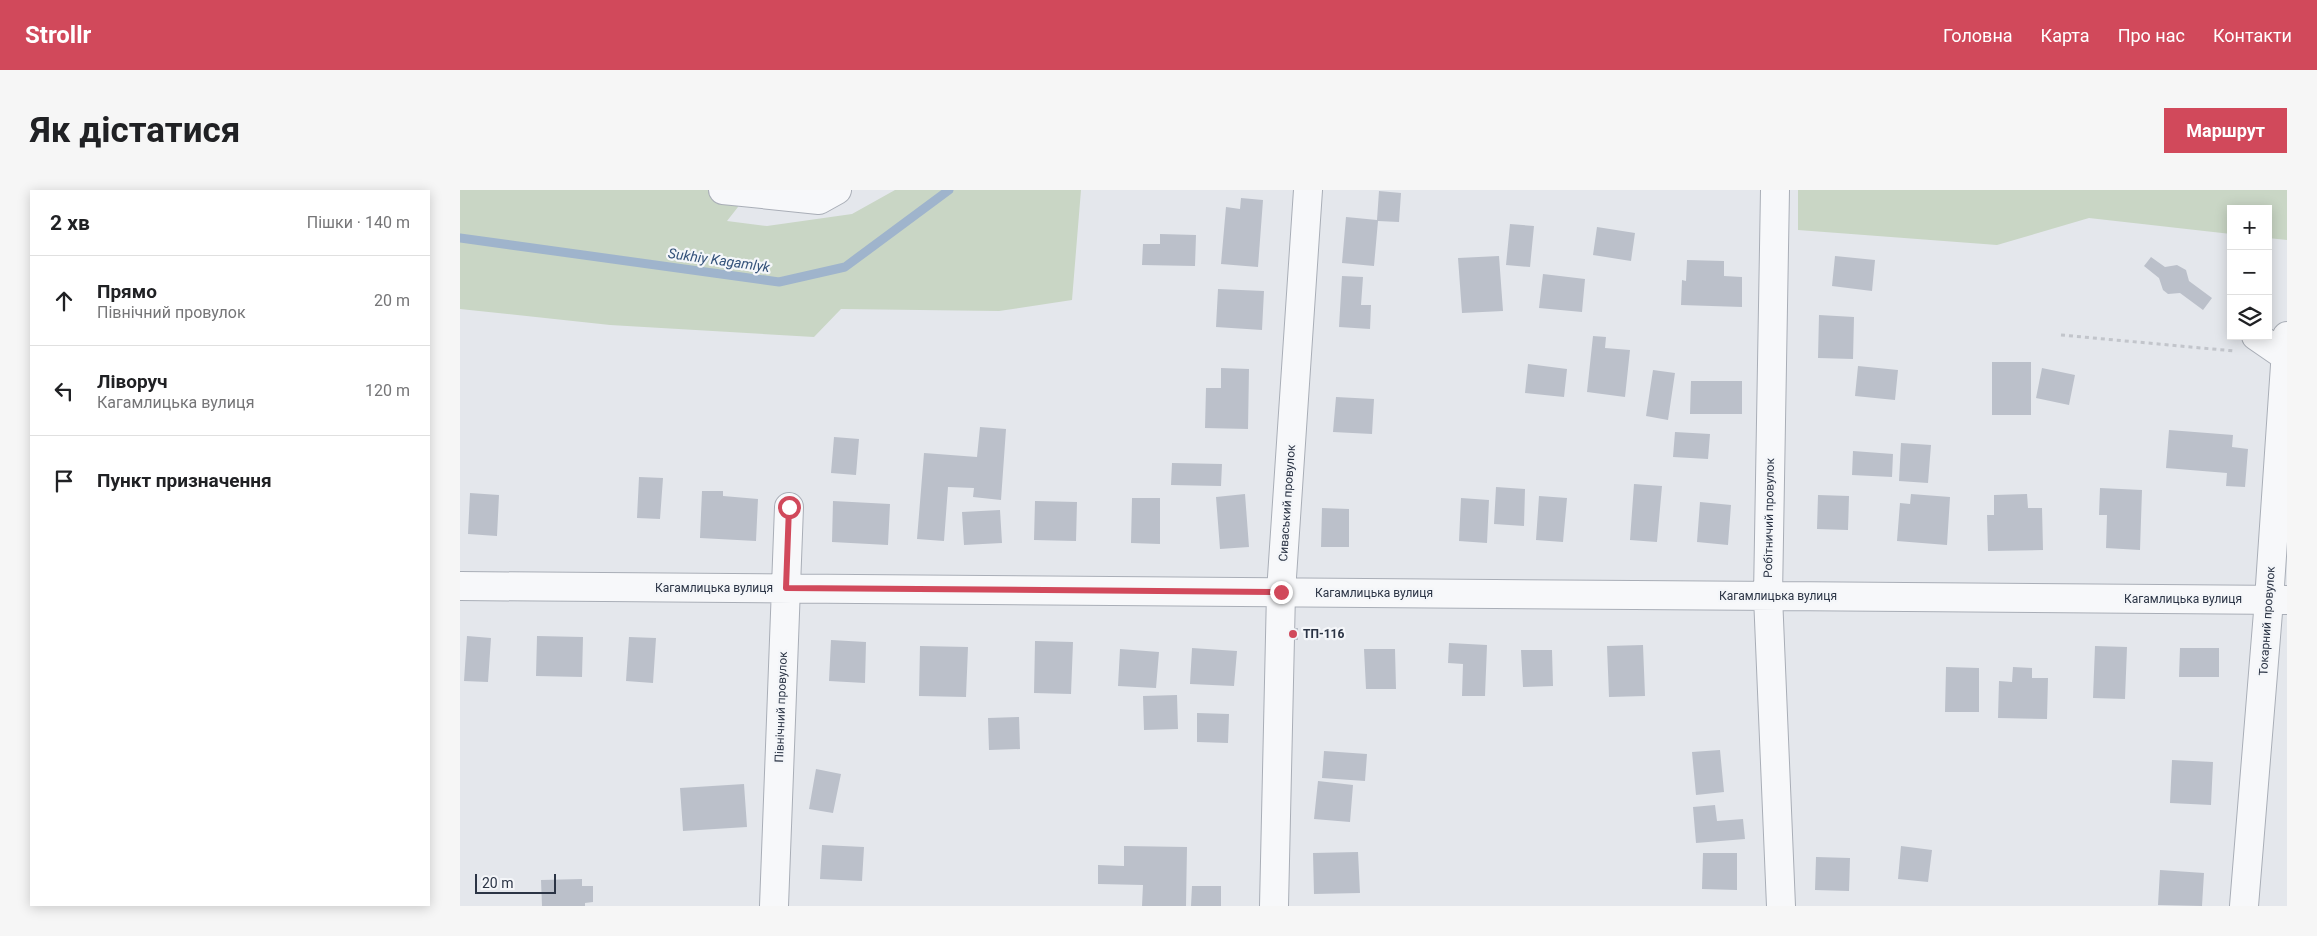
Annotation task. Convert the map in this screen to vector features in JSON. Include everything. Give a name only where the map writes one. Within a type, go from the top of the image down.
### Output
[{"type":"street","points":[[723,190],[819,200],[838,190]]},
{"type":"street","name":"Сиваський провулок","points":[[1274,906],[1281,592],[1308,190]]},
{"type":"street","name":"Робітничий провулок","points":[[1775,190],[1768,596],[1781,906]]},
{"type":"street","points":[[2246,344],[2286,346]]},
{"type":"street","name":"Токарний провулок","points":[[2244,906],[2278,600],[2286,346]]},
{"type":"street","name":"Північний провулок","points":[[774,906],[789,507]]},
{"type":"street","name":"Кагамлицька вулиця","points":[[460,586],[2278,600]]},
{"type":"path","points":[[2061,335],[2246,344]]},
{"type":"green space","points":[[460,190],[727,190],[731,193],[738,207],[727,221],[767,226],[852,214],[895,190],[1081,190],[1072,300],[999,311],[841,309],[814,337],[610,325],[460,309]]},
{"type":"green space","points":[[1798,190],[2287,190],[2287,240],[2272,238],[2272,205],[2227,205],[2227,234],[2089,218],[1997,245],[1798,230]]},
{"type":"building","points":[[1379,191],[1401,193],[1399,222],[1378,221],[1374,266],[1342,263],[1346,217],[1377,220]]},
{"type":"building","points":[[1241,198],[1263,200],[1258,267],[1221,264],[1226,207],[1240,209]]},
{"type":"building","points":[[1510,224],[1534,226],[1530,267],[1506,265]]},
{"type":"building","points":[[1597,227],[1635,233],[1631,261],[1593,255]]},
{"type":"building","points":[[1160,234],[1196,235],[1195,266],[1142,265],[1143,244],[1160,244]]},
{"type":"building","points":[[1499,256],[1503,311],[1462,313],[1458,258]]},
{"type":"building","points":[[1835,256],[1875,260],[1872,291],[1832,286]]},
{"type":"building","points":[[2151,257],[2165,267],[2177,265],[2186,270],[2189,281],[2212,298],[2203,310],[2180,293],[2168,294],[2163,290],[2159,278],[2144,266]]},
{"type":"building","points":[[1687,260],[1724,261],[1724,276],[1742,277],[1742,307],[1681,305],[1682,280],[1686,281]]},
{"type":"building","points":[[1543,274],[1585,279],[1582,312],[1539,308]]},
{"type":"building","points":[[1342,276],[1363,277],[1361,305],[1371,305],[1370,329],[1339,327]]},
{"type":"building","points":[[1218,289],[1264,291],[1262,330],[1216,327]]},
{"type":"building","points":[[1819,315],[1854,317],[1853,359],[1818,358]]},
{"type":"building","points":[[1593,336],[1606,337],[1605,348],[1630,350],[1625,397],[1587,392]]},
{"type":"building","points":[[1992,362],[2031,362],[2031,415],[1992,415]]},
{"type":"building","points":[[1528,364],[1567,369],[1564,397],[1525,393]]},
{"type":"building","points":[[1858,366],[1898,370],[1895,400],[1855,396]]},
{"type":"building","points":[[1221,368],[1249,369],[1248,429],[1205,428],[1206,388],[1221,388]]},
{"type":"building","points":[[2042,368],[2075,375],[2069,405],[2036,398]]},
{"type":"building","points":[[1653,370],[1675,373],[1668,420],[1646,416]]},
{"type":"building","points":[[1691,381],[1742,381],[1742,414],[1690,414]]},
{"type":"building","points":[[1336,397],[1374,399],[1372,434],[1333,432]]},
{"type":"building","points":[[980,427],[1006,429],[1001,500],[973,497],[974,488],[948,487],[944,541],[917,539],[924,453],[977,457]]},
{"type":"building","points":[[2169,430],[2233,435],[2232,447],[2248,449],[2245,487],[2226,486],[2227,473],[2166,468]]},
{"type":"building","points":[[1675,432],[1710,434],[1708,459],[1673,457]]},
{"type":"building","points":[[834,437],[859,439],[856,475],[831,473]]},
{"type":"building","points":[[1901,443],[1931,445],[1928,483],[1899,481]]},
{"type":"building","points":[[1853,451],[1893,454],[1892,477],[1852,475]]},
{"type":"building","points":[[1172,463],[1222,464],[1221,486],[1171,485]]},
{"type":"building","points":[[639,477],[663,478],[660,519],[637,518]]},
{"type":"building","points":[[1634,484],[1662,486],[1657,542],[1630,540]]},
{"type":"building","points":[[1496,487],[1525,489],[1524,526],[1494,524]]},
{"type":"building","points":[[2100,488],[2142,490],[2140,550],[2106,548],[2107,515],[2099,515]]},
{"type":"building","points":[[702,491],[723,491],[723,496],[758,499],[756,541],[700,538]]},
{"type":"building","points":[[470,493],[499,495],[497,536],[468,534]]},
{"type":"building","points":[[1245,494],[1249,547],[1220,549],[1216,497]]},
{"type":"building","points":[[1911,494],[1950,497],[1947,545],[1897,541],[1900,503],[1910,504]]},
{"type":"building","points":[[2027,494],[2028,508],[2042,508],[2043,550],[1988,551],[1987,515],[1994,515],[1994,495]]},
{"type":"building","points":[[1818,495],[1849,496],[1848,530],[1817,529]]},
{"type":"building","points":[[1539,496],[1567,498],[1563,542],[1536,540]]},
{"type":"building","points":[[1132,498],[1160,498],[1160,544],[1131,543]]},
{"type":"building","points":[[1461,498],[1489,500],[1487,543],[1459,541]]},
{"type":"building","points":[[833,501],[890,504],[888,545],[832,542]]},
{"type":"building","points":[[1035,501],[1077,502],[1076,541],[1034,540]]},
{"type":"building","points":[[1700,502],[1731,505],[1728,545],[1697,542]]},
{"type":"building","points":[[1322,508],[1349,509],[1349,547],[1321,547]]},
{"type":"building","points":[[1000,510],[1002,543],[964,545],[962,512]]},
{"type":"building","name":"ТП-116","points":[[1287,628],[1298,628],[1298,640],[1287,640]]},
{"type":"building","points":[[467,636],[491,638],[488,682],[464,681]]},
{"type":"building","points":[[537,636],[583,637],[582,677],[536,676]]},
{"type":"building","points":[[629,637],[656,638],[653,683],[626,681]]},
{"type":"building","points":[[831,640],[866,642],[865,683],[829,681]]},
{"type":"building","points":[[1035,641],[1073,642],[1071,694],[1034,693]]},
{"type":"building","points":[[1449,643],[1487,645],[1485,696],[1462,696],[1463,664],[1448,663]]},
{"type":"building","points":[[1643,645],[1645,696],[1609,697],[1607,646]]},
{"type":"building","points":[[920,646],[968,647],[966,697],[919,696]]},
{"type":"building","points":[[2095,646],[2127,647],[2125,699],[2093,698]]},
{"type":"building","points":[[1192,648],[1237,651],[1234,686],[1190,684]]},
{"type":"building","points":[[2180,648],[2219,648],[2219,677],[2179,677]]},
{"type":"building","points":[[1120,649],[1159,652],[1156,688],[1118,686]]},
{"type":"building","points":[[1364,649],[1395,649],[1396,689],[1366,689]]},
{"type":"building","points":[[1521,650],[1552,650],[1553,686],[1523,687]]},
{"type":"building","points":[[1946,667],[1979,668],[1979,712],[1945,712]]},
{"type":"building","points":[[2013,667],[2032,668],[2032,678],[2048,678],[2047,719],[1998,718],[1999,681],[2012,682]]},
{"type":"building","points":[[1177,695],[1178,729],[1144,730],[1143,696]]},
{"type":"building","points":[[1197,713],[1229,714],[1228,743],[1197,742]]},
{"type":"building","points":[[1019,717],[1020,749],[989,750],[988,718]]},
{"type":"building","points":[[1720,750],[1724,792],[1696,795],[1692,752]]},
{"type":"building","points":[[1324,751],[1367,754],[1365,781],[1322,778]]},
{"type":"building","points":[[2172,760],[2213,762],[2211,805],[2170,803]]},
{"type":"building","points":[[816,769],[841,774],[833,813],[809,809]]},
{"type":"building","points":[[1318,781],[1353,785],[1350,822],[1314,819]]},
{"type":"building","points":[[744,784],[747,827],[683,831],[680,788]]},
{"type":"building","points":[[1715,805],[1717,821],[1743,819],[1745,839],[1696,843],[1693,807]]},
{"type":"building","points":[[822,845],[864,847],[862,881],[820,879]]},
{"type":"building","points":[[1124,846],[1187,847],[1186,906],[1142,906],[1143,885],[1098,884],[1098,865],[1124,866]]},
{"type":"building","points":[[1901,846],[1932,850],[1928,882],[1898,879]]},
{"type":"building","points":[[1358,852],[1360,893],[1314,894],[1313,853]]},
{"type":"building","points":[[1703,853],[1737,853],[1737,890],[1702,889]]},
{"type":"building","points":[[1816,857],[1850,858],[1849,891],[1815,890]]},
{"type":"building","points":[[2160,870],[2204,873],[2202,906],[2158,905]]},
{"type":"building","points":[[582,879],[582,886],[593,886],[593,902],[585,903],[585,906],[542,906],[541,880]]},
{"type":"building","points":[[1192,886],[1221,886],[1221,906],[1191,906]]},
{"type":"waterway","name":"Sukhiy Kagamlyk","points":[[460,238],[779,282],[845,267],[949,190]]},
{"type":"place","name":"ТП-116","points":[[1293,634]]},
{"type":"route","points":[[789,507],[786,588],[1281,592]]}]
